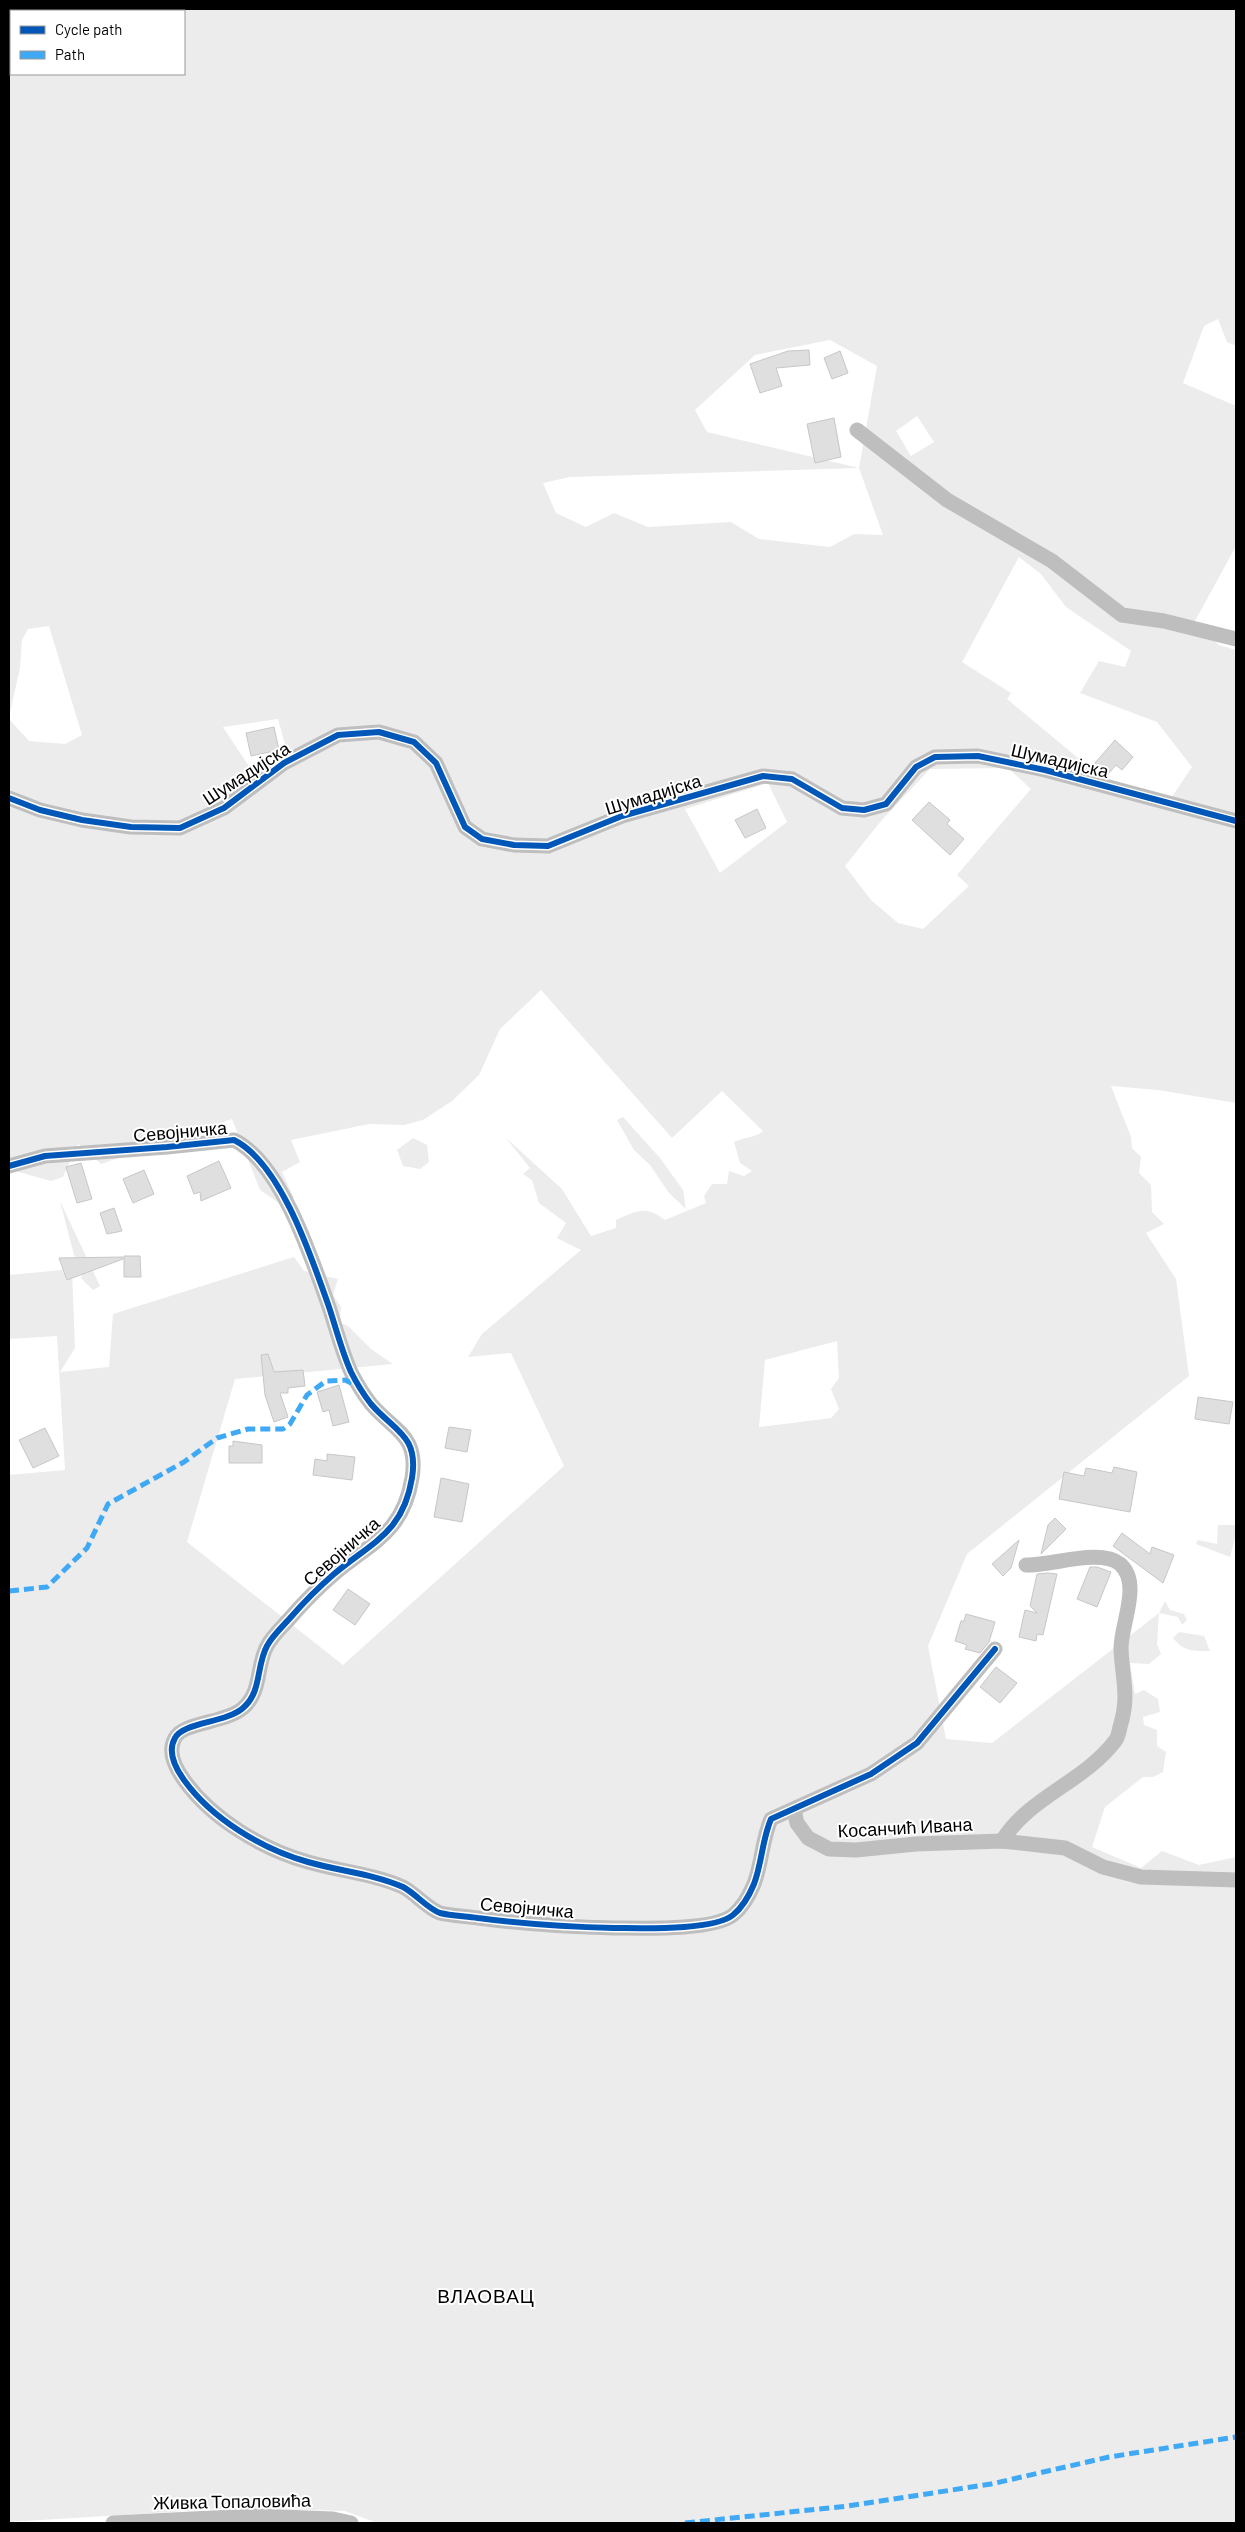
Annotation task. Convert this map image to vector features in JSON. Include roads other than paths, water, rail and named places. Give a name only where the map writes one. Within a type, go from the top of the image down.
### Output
[{"type":"street","points":[[857,430],[947,500],[1052,561],[1122,615],[1164,621],[1236,639]]},
{"type":"street","name":"Шумадијска","points":[[9,798],[40,810],[82,820],[132,827],[180,828],[224,808],[284,763],[338,735],[379,732],[414,742],[436,763],[464,827],[482,839],[514,845],[548,846],[622,816],[763,776],[792,779],[842,808],[864,810],[886,804],[916,767],[936,758],[978,756],[1045,770],[1236,821]]},
{"type":"street","name":"Севојничка","points":[[9,1166],[46,1156],[167,1148],[234,1140],[242,1144],[256,1154],[275,1178],[314,1265],[351,1372],[372,1404],[401,1430],[412,1449],[413,1473],[407,1506],[384,1537],[333,1575],[294,1613],[266,1646],[257,1685],[250,1700],[233,1715],[211,1723],[192,1726],[181,1731],[174,1739],[172,1751],[176,1768],[203,1803],[269,1848],[306,1862],[404,1888],[438,1912],[542,1926],[663,1929],[730,1918],[748,1899],[756,1879],[765,1834],[771,1819],[794,1810]]},
{"type":"street","points":[[1002,1841],[1012,1824],[1061,1786],[1086,1770],[1116,1740],[1126,1708],[1121,1648],[1128,1608],[1129,1578],[1119,1564],[1099,1557],[1026,1565]]},
{"type":"street","points":[[794,1810],[871,1774],[917,1743],[995,1648]]},
{"type":"street","name":"Косанчић Ивана","points":[[794,1810],[797,1823],[808,1838],[829,1849],[856,1850],[916,1844],[1002,1841],[1065,1848],[1104,1867],[1141,1877],[1236,1880]]},
{"type":"street","name":"Живка Топаловића","points":[[113,2523],[252,2516],[333,2519],[351,2523]]},
{"type":"district","name":"ВЛАОВАЦ","points":[[486,2295]]}]
